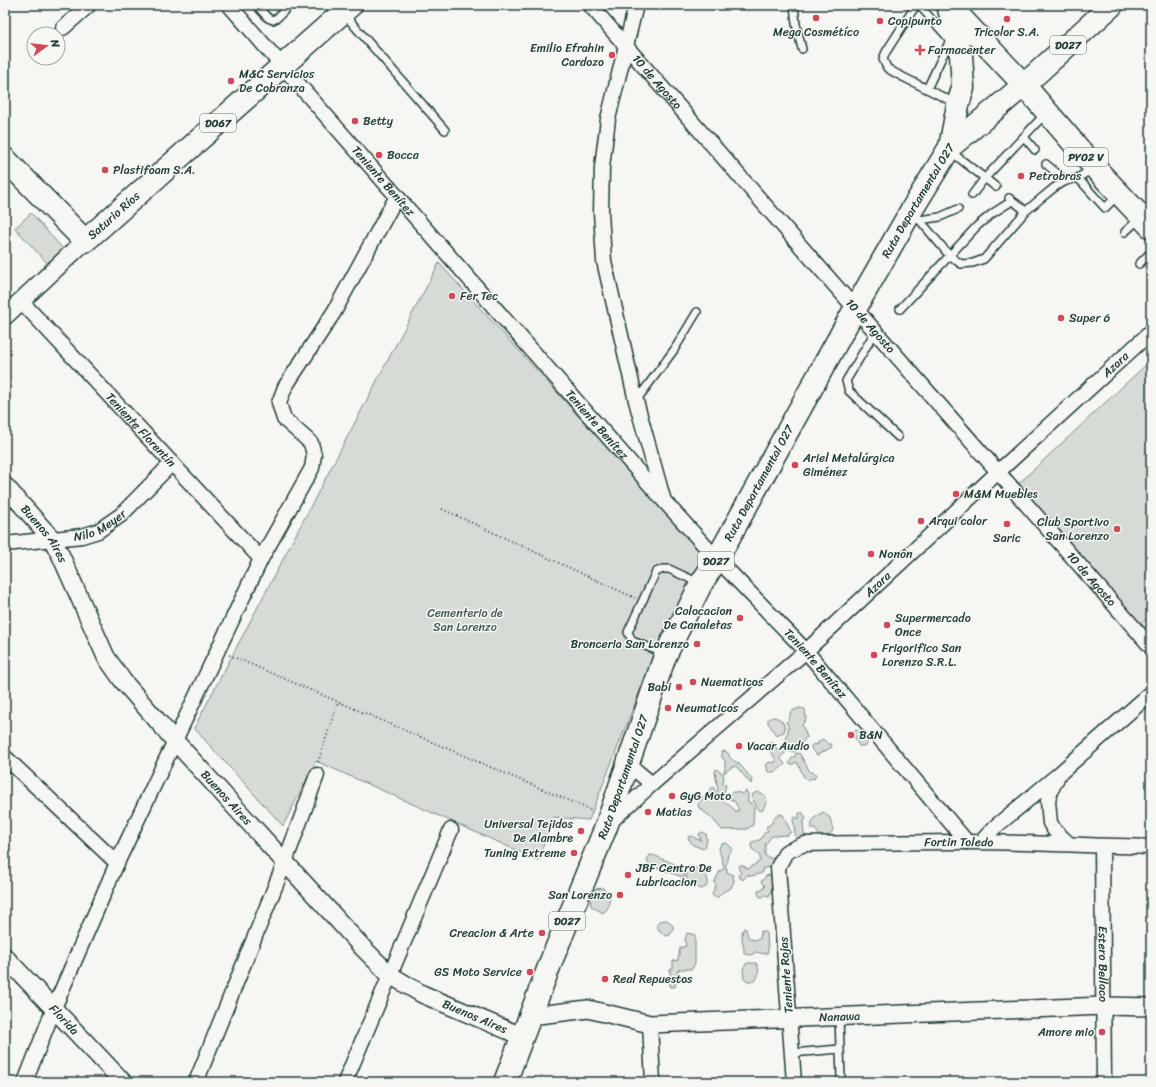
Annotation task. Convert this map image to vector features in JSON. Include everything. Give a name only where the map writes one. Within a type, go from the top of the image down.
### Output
[{"type":"main road","name":"D027","points":[[1024,85],[1112,5]]},
{"type":"main road","name":"Saturio Ríos","points":[[85,240],[283,66],[344,9]]},
{"type":"main road","name":"PY02 V","points":[[946,17],[1024,85],[1047,112],[1086,173],[1120,194],[1146,222]]},
{"type":"main road","points":[[946,17],[961,55],[963,88],[958,104],[949,148]]},
{"type":"main road","name":"Ruta Departamental 027","points":[[505,1082],[521,1036],[552,959],[599,819],[627,763],[665,656],[701,584],[717,559],[855,309],[915,215],[949,148],[1024,85]]},
{"type":"main road","points":[[5,159],[85,240]]},
{"type":"street","points":[[65,26],[89,5]]},
{"type":"street","name":"Teniente Benítez","points":[[228,5],[665,502],[717,559],[806,651],[974,842]]},
{"type":"street","name":"10 de Agosto","points":[[590,5],[1151,647]]},
{"type":"street","points":[[636,5],[608,120],[602,167],[601,212],[604,261],[636,401],[665,502]]},
{"type":"street","points":[[25,1082],[54,1008],[117,863],[174,740],[261,559],[312,468],[314,455],[311,443],[284,419],[279,403],[285,387],[334,312],[397,196]]},
{"type":"street","name":"Saturio Ríos","points":[[5,316],[85,240]]},
{"type":"street","name":"Teniente Florentín","points":[[21,301],[261,559]]},
{"type":"street","name":"Azara","points":[[599,819],[652,784],[806,651],[1151,332]]},
{"type":"street","name":"Nilo Meyer","points":[[5,544],[82,536],[98,531],[121,515],[172,463]]},
{"type":"street","name":"Buenos Aires","points":[[5,486],[52,539],[106,657],[123,681],[174,740],[363,948],[390,975],[422,994],[521,1036]]},
{"type":"street","points":[[974,842],[995,827],[1059,774],[1151,693]]},
{"type":"street","points":[[5,757],[117,863]]},
{"type":"street","points":[[627,763],[652,784]]},
{"type":"street","points":[[196,1082],[285,862],[317,768]]},
{"type":"street","points":[[1059,774],[1050,792],[1048,811],[1050,823],[1055,831],[1069,844]]},
{"type":"street","points":[[345,1082],[451,830]]},
{"type":"street","name":"Fortin Toledo","points":[[778,867],[786,852],[804,844],[974,842],[1151,847]]},
{"type":"street","name":"Estero Bellaco","points":[[1102,846],[1104,1082]]},
{"type":"street","name":"Teniente Rojas","points":[[778,867],[794,1082]]},
{"type":"street","name":"Florida","points":[[5,957],[123,1082]]},
{"type":"street","name":"Nanawa","points":[[530,1016],[588,1009],[650,1024],[1104,1006],[1151,1006]]},
{"type":"street","points":[[650,1024],[653,1082]]},
{"type":"lane","points":[[256,5],[268,18],[273,20],[277,18],[285,6]]},
{"type":"lane","points":[[794,5],[796,24],[802,49]]},
{"type":"lane","points":[[927,89],[946,17],[917,5],[883,59],[888,68],[895,73],[927,89],[958,104]]},
{"type":"lane","points":[[344,9],[445,130]]},
{"type":"lane","points":[[972,195],[985,178],[1047,112]]},
{"type":"lane","points":[[1024,136],[1035,150]]},
{"type":"lane","points":[[949,148],[996,187]]},
{"type":"lane","points":[[1046,164],[1066,181]]},
{"type":"lane","points":[[915,215],[949,255],[961,264],[973,263],[984,259],[1026,211],[1038,200],[1055,187],[1086,173]]},
{"type":"lane","points":[[900,309],[949,255],[993,212],[1010,200],[1026,211]]},
{"type":"lane","points":[[915,215],[940,217],[958,209]]},
{"type":"lane","points":[[1125,232],[1146,222]]},
{"type":"lane","points":[[1138,264],[1151,252]]},
{"type":"lane","points":[[636,401],[674,350],[697,312]]},
{"type":"lane","points":[[875,332],[846,381],[850,392],[898,437]]},
{"type":"lane","points":[[665,656],[656,650],[632,641],[628,632],[656,572],[663,569],[669,569],[701,584]]},
{"type":"lane","points":[[838,1082],[841,1079],[839,1017]]},
{"type":"lane","points":[[792,1052],[840,1049]]},
{"type":"path","points":[[442,509],[643,602]]},
{"type":"path","points":[[217,650],[338,702],[599,819]]},
{"type":"path","points":[[317,768],[338,702]]},
{"type":"green space","points":[[31,213],[64,250],[48,264],[15,228]]},
{"type":"green space","name":"Cementerio de San Lorenzo","points":[[439,263],[704,554],[656,650],[589,820],[553,817],[538,860],[316,761],[283,826],[194,728]]},
{"type":"green space","name":"Club Sportivo San Lorenzo","points":[[1151,360],[1151,615],[1139,626],[1016,486]]},
{"type":"green space","points":[[799,708],[805,709],[806,719],[802,725],[807,737],[794,752],[787,750],[784,743],[786,738],[785,736],[788,733],[788,725],[786,722],[790,718],[790,712]]},
{"type":"green space","points":[[773,717],[778,718],[784,724],[784,732],[776,735],[768,723],[768,719]]},
{"type":"green space","points":[[856,730],[866,735],[869,740],[866,746],[859,746],[853,733]]},
{"type":"green space","points":[[823,739],[828,744],[831,744],[832,747],[817,755],[812,750],[811,746],[814,744],[818,745],[818,742]]},
{"type":"green space","points":[[772,742],[778,751],[784,748],[786,752],[780,758],[785,764],[782,768],[773,772],[768,772],[766,764],[776,762],[766,745]]},
{"type":"green space","points":[[724,751],[728,753],[731,759],[739,764],[746,772],[752,780],[751,784],[736,766],[724,773],[723,772],[725,770],[725,760],[722,758],[722,752]]},
{"type":"green space","points":[[796,753],[800,754],[810,772],[815,773],[816,775],[814,779],[811,778],[808,780],[804,777],[797,762],[791,765],[789,763],[793,757],[795,757]]},
{"type":"green space","points":[[716,769],[723,774],[724,780],[722,783],[726,785],[723,801],[736,811],[739,810],[735,802],[729,798],[729,795],[734,792],[742,794],[746,791],[748,794],[748,802],[753,804],[754,807],[753,825],[747,829],[722,830],[711,817],[699,808],[698,804],[713,787],[716,793],[718,791]]},
{"type":"green space","points":[[757,792],[765,795],[767,801],[762,811],[758,809],[752,798],[753,794]]},
{"type":"green space","points":[[824,812],[830,818],[833,830],[828,838],[820,836],[815,829],[812,829],[814,819]]},
{"type":"green space","points":[[799,813],[803,813],[806,819],[803,821],[804,834],[806,836],[812,836],[813,839],[796,839],[793,820],[795,817],[799,819]]},
{"type":"green space","points":[[780,814],[783,815],[791,832],[787,835],[772,836],[765,845],[765,856],[776,860],[774,867],[763,868],[762,873],[752,876],[747,875],[743,880],[738,876],[741,872],[739,870],[739,866],[742,865],[748,869],[760,861],[757,852],[752,849],[752,842],[760,840],[765,832],[768,831],[766,827]]},
{"type":"green space","points":[[702,832],[706,834],[707,840],[703,849],[693,845],[688,838],[691,836],[701,840],[699,834]]},
{"type":"green space","points":[[727,843],[733,849],[728,854],[726,866],[724,867],[719,849],[721,844]]},
{"type":"green space","points":[[650,855],[656,856],[676,865],[682,870],[685,878],[649,865],[647,860]]},
{"type":"green space","points":[[697,868],[706,873],[708,882],[706,887],[701,889],[688,882],[686,874],[690,870]]},
{"type":"green space","points":[[727,868],[727,872],[733,875],[734,882],[730,889],[724,891],[718,897],[714,897],[712,894],[716,885],[714,883],[720,871]]},
{"type":"green space","points":[[766,876],[774,876],[773,886],[769,896],[765,895],[760,897],[758,890],[765,886],[761,882]]},
{"type":"green space","points":[[603,888],[610,896],[608,908],[603,913],[591,906],[590,898],[595,889]]},
{"type":"green space","points":[[667,920],[673,926],[673,929],[670,935],[666,936],[659,930],[657,925],[659,921]]},
{"type":"green space","points":[[744,928],[746,929],[748,937],[753,940],[760,939],[761,931],[767,933],[768,952],[765,954],[756,952],[751,955],[744,954],[742,934]]},
{"type":"green space","points":[[687,933],[695,935],[695,963],[692,969],[679,969],[675,987],[670,987],[670,970],[673,968],[673,961],[678,960],[680,948],[686,946],[685,940]]},
{"type":"green space","points":[[748,963],[756,963],[757,965],[758,972],[755,981],[748,981],[744,979],[743,969]]},
{"type":"place","name":"Mega Cosmétíco","points":[[816,18]]},
{"type":"place","name":"Tricolor S.A.","points":[[1007,19]]},
{"type":"place","name":"Copipunto","points":[[880,21]]},
{"type":"place","name":"Farmacenter","points":[[920,50]]},
{"type":"place","name":"Emilio Efrahin Cardozo","points":[[612,55]]},
{"type":"place","name":"M&C Servicios De Cobranza","points":[[231,81]]},
{"type":"place","name":"Betty","points":[[355,121]]},
{"type":"place","name":"Bocca","points":[[379,155]]},
{"type":"place","name":"Plastifoam S.A.","points":[[105,170]]},
{"type":"place","name":"Petrobras","points":[[1021,176]]},
{"type":"place","name":"Fer Tec","points":[[452,296]]},
{"type":"place","name":"Super 6","points":[[1061,318]]},
{"type":"place","name":"Ariel Metalúrgica Giménez","points":[[795,465]]},
{"type":"place","name":"M&M Muebles","points":[[956,494]]},
{"type":"place","name":"Arqui color","points":[[921,521]]},
{"type":"place","name":"Saric","points":[[1007,524]]},
{"type":"place","name":"Club Sportivo San Lorenzo","points":[[1117,529]]},
{"type":"place","name":"Nonôn","points":[[871,554]]},
{"type":"place","name":"Colocacion De Canaletas","points":[[740,618]]},
{"type":"place","name":"Supermercado Once","points":[[887,625]]},
{"type":"place","name":"Bronceria San Lorenzo","points":[[697,644]]},
{"type":"place","name":"Frigorifico San Lorenzo S.R.L.","points":[[874,655]]},
{"type":"place","name":"Nuematicos","points":[[693,682]]},
{"type":"place","name":"Babi","points":[[679,687]]},
{"type":"place","name":"Neumaticos","points":[[668,708]]},
{"type":"place","name":"B&N","points":[[851,735]]},
{"type":"place","name":"Vacar Audio","points":[[739,746]]},
{"type":"place","name":"GyG Moto","points":[[672,796]]},
{"type":"place","name":"Matias","points":[[648,812]]},
{"type":"place","name":"Universal Tejidos De Alambre","points":[[581,831]]},
{"type":"place","name":"Tuning Extreme","points":[[574,853]]},
{"type":"place","name":"JBF Centro De Lubricacion","points":[[628,875]]},
{"type":"place","name":"San Lorenzo","points":[[620,895]]},
{"type":"place","name":"Creacion & Arte","points":[[542,933]]},
{"type":"place","name":"GS Moto Service","points":[[530,972]]},
{"type":"place","name":"Real Repuestos","points":[[605,979]]},
{"type":"place","name":"Amore mio","points":[[1102,1032]]}]
